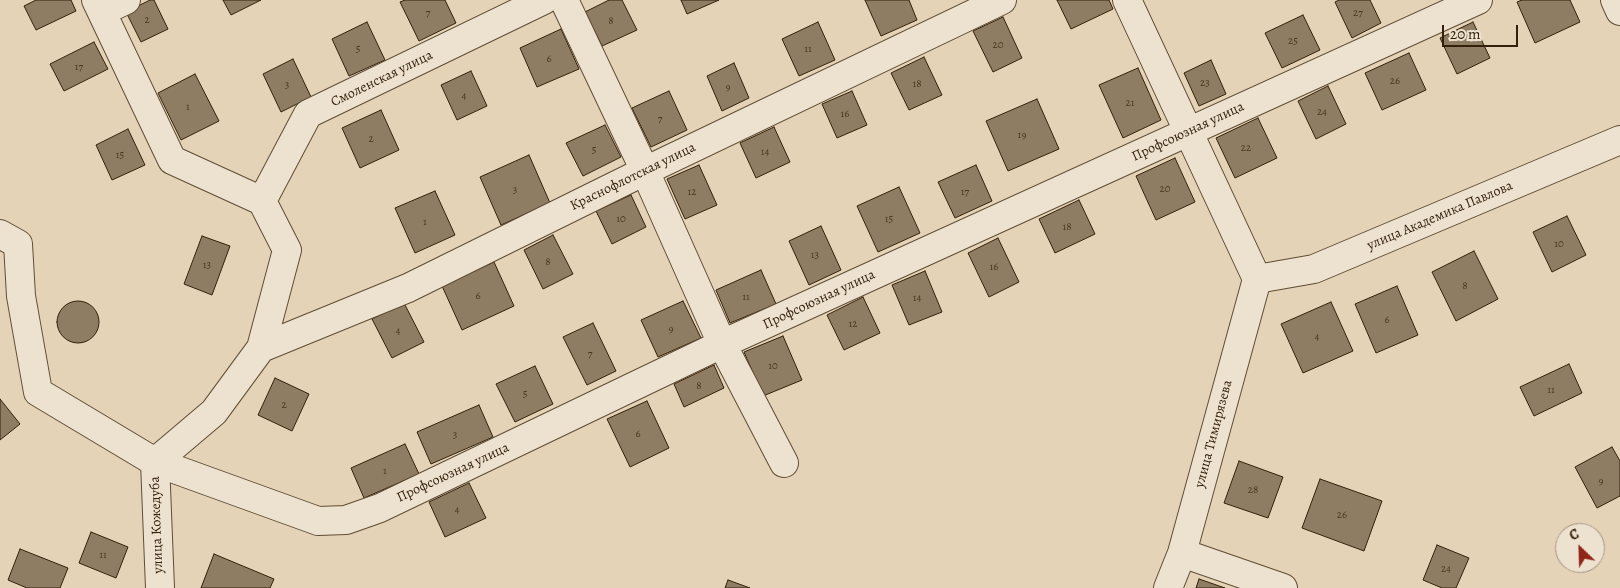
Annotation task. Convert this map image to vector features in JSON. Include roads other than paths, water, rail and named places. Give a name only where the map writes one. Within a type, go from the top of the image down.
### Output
[{"type":"street","name":"Смоленская улица","points":[[262,201],[308,114],[544,0]]},
{"type":"street","points":[[564,0],[645,170],[722,344],[784,463]]},
{"type":"street","name":"Краснофлотская улица","points":[[261,348],[408,288],[645,170],[1002,0]]},
{"type":"street","points":[[1127,0],[1256,279]]},
{"type":"street","name":"Профсоюзная улица","points":[[0,234],[18,244],[21,296],[38,392],[155,462],[318,521],[346,520],[380,508],[722,344],[1478,0]]},
{"type":"street","points":[[1615,0],[1620,10]]},
{"type":"street","points":[[108,4],[172,160],[262,201],[287,250],[261,348],[214,412],[155,462]]},
{"type":"street","name":"улица Академика Павлова","points":[[1256,279],[1314,269],[1620,140]]},
{"type":"street","name":"улица Тимирязева","points":[[1168,588],[1182,553],[1256,279]]},
{"type":"street","name":"улица Кожедуба","points":[[155,462],[160,588]]},
{"type":"street","points":[[1182,553],[1283,588]]}]
